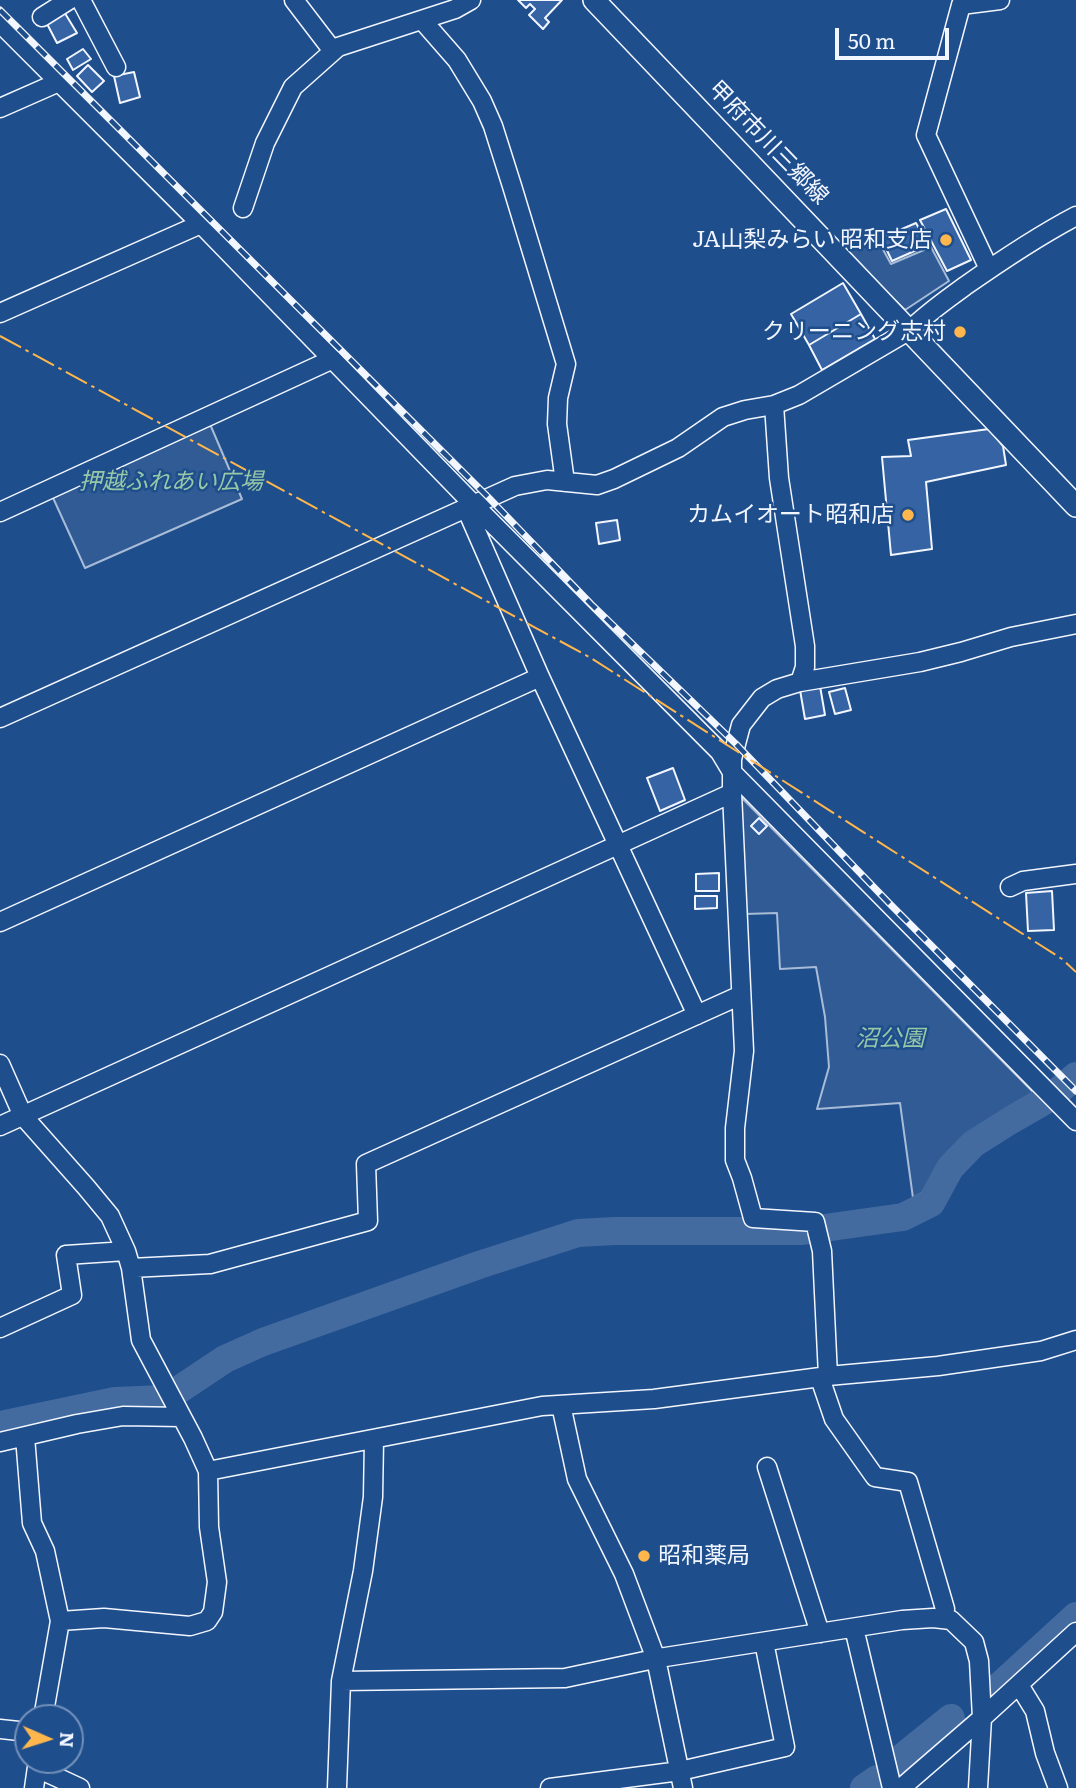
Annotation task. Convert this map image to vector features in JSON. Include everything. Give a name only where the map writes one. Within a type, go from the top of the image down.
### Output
[{"type":"main road","name":"甲府市川三郷線","points":[[594,0],[1076,506]]},
{"type":"street","points":[[41,17],[69,0]]},
{"type":"street","points":[[81,0],[116,67]]},
{"type":"street","points":[[294,0],[333,51]]},
{"type":"street","points":[[243,208],[265,143],[293,87],[338,47],[455,9],[471,0]]},
{"type":"street","points":[[989,269],[926,135],[961,5],[1000,0]]},
{"type":"street","points":[[422,20],[457,60],[482,101],[512,186],[566,364],[558,398],[557,424],[565,482]]},
{"type":"street","points":[[0,23],[201,223],[470,506],[720,752],[1076,1121]]},
{"type":"street","points":[[0,108],[59,82]]},
{"type":"street","points":[[0,719],[515,486],[547,480],[597,485],[614,480],[678,448],[723,417],[774,405],[799,395],[910,330],[923,317],[989,269],[1076,216]]},
{"type":"street","points":[[0,313],[201,223]]},
{"type":"street","points":[[0,512],[333,359]]},
{"type":"street","points":[[774,405],[779,478],[805,646],[805,667],[800,682]]},
{"type":"street","points":[[470,506],[540,677],[697,1015]]},
{"type":"street","points":[[943,1619],[945,1609],[908,1482],[875,1477],[834,1419],[824,1377],[822,1251],[815,1222],[753,1218],[735,1160],[744,1051],[732,766],[741,724],[762,698],[777,689],[800,682],[920,662],[1021,635],[1076,624]]},
{"type":"street","points":[[0,922],[540,677]]},
{"type":"street","points":[[0,1126],[732,793]]},
{"type":"street","points":[[1010,887],[1023,881],[1076,874]]},
{"type":"street","points":[[0,1328],[72,1295],[66,1255],[210,1264],[368,1221],[366,1164],[741,995]]},
{"type":"street","points":[[0,1064],[23,1116],[110,1216],[128,1260],[141,1340],[194,1438],[208,1471],[209,1527],[217,1582],[213,1612],[207,1621],[190,1626],[104,1618],[60,1621]]},
{"type":"street","points":[[208,1471],[542,1406],[654,1399],[824,1377],[938,1366],[1041,1351],[1076,1340]]},
{"type":"street","points":[[561,1405],[577,1479],[624,1574],[656,1659],[681,1779]]},
{"type":"street","points":[[0,1443],[76,1424],[123,1416],[181,1416]]},
{"type":"street","points":[[25,1437],[33,1523],[45,1551],[60,1621],[45,1704]]},
{"type":"street","points":[[337,1788],[341,1681],[363,1571],[373,1497],[374,1440]]},
{"type":"street","points":[[767,1467],[820,1633]]},
{"type":"street","points":[[341,1681],[565,1678],[656,1659],[902,1620],[951,1620],[974,1642],[979,1661],[982,1718],[978,1788]]},
{"type":"street","points":[[854,1628],[892,1788]]},
{"type":"street","points":[[901,1788],[1076,1632]]},
{"type":"street","points":[[550,1788],[681,1779],[785,1747],[764,1642]]},
{"type":"street","points":[[1019,1685],[1035,1711],[1045,1754],[1058,1788]]},
{"type":"street","points":[[56,1774],[80,1788]]},
{"type":"shaded area","points":[[876,237],[891,264],[931,247],[949,281],[905,310],[845,252]]},
{"type":"shaded area","name":"押越ふれあい広場","points":[[207,417],[242,499],[85,568],[49,489]]},
{"type":"shaded area","name":"沼公園","points":[[741,797],[1035,1094],[971,1132],[942,1163],[924,1192],[913,1198],[900,1103],[817,1109],[829,1067],[825,1017],[816,967],[780,969],[777,913],[745,914]]},
{"type":"building","points":[[518,0],[562,0],[545,18],[549,22],[543,29],[529,15],[535,9],[530,4],[526,8]]},
{"type":"building","points":[[63,10],[77,33],[57,43],[45,20]]},
{"type":"building","points":[[83,49],[91,59],[73,70],[67,59]]},
{"type":"building","points":[[88,65],[104,81],[92,92],[77,76]]},
{"type":"building","points":[[134,72],[140,97],[120,103],[114,76]]},
{"type":"building","name":"JA山梨みらい 昭和支店","points":[[946,209],[971,260],[947,271],[920,220]]},
{"type":"building","points":[[916,223],[928,245],[892,261],[881,238]]},
{"type":"building","points":[[843,283],[861,314],[809,345],[791,314]]},
{"type":"building","points":[[861,314],[875,339],[822,370],[809,345]]},
{"type":"building","name":"カムイオート昭和店","points":[[989,429],[1003,446],[1006,465],[926,482],[932,549],[891,555],[882,457],[911,456],[908,440]]},
{"type":"building","points":[[617,520],[620,540],[599,544],[596,523]]},
{"type":"building","points":[[820,686],[825,715],[805,719],[800,690]]},
{"type":"building","points":[[845,688],[851,710],[835,714],[829,692]]},
{"type":"building","points":[[673,768],[685,800],[660,811],[647,778]]},
{"type":"building","points":[[759,818],[767,826],[759,834],[751,826]]},
{"type":"building","points":[[719,873],[719,891],[696,891],[696,874]]},
{"type":"building","points":[[1052,891],[1054,930],[1028,931],[1026,893]]},
{"type":"building","points":[[695,896],[717,896],[717,908],[695,909]]},
{"type":"waterway","points":[[0,1425],[115,1401],[165,1399],[225,1359],[263,1342],[479,1265],[578,1233],[803,1231],[903,1217],[931,1203],[950,1168],[973,1144],[1051,1097],[1076,1076]]},
{"type":"waterway","points":[[994,1691],[1076,1616]]},
{"type":"waterway","points":[[899,1760],[951,1718]]},
{"type":"waterway","points":[[864,1788],[877,1779]]},
{"type":"railway","points":[[0,10],[489,498],[591,604],[736,744],[1076,1091]]},
{"type":"power","points":[[0,336],[591,658],[1062,959],[1076,972]]},
{"type":"place","name":"JA山梨みらい 昭和支店","points":[[946,240]]},
{"type":"place","name":"クリーニング志村","points":[[960,332]]},
{"type":"place","name":"カムイオート昭和店","points":[[908,515]]},
{"type":"place","name":"昭和薬局","points":[[644,1556]]}]
